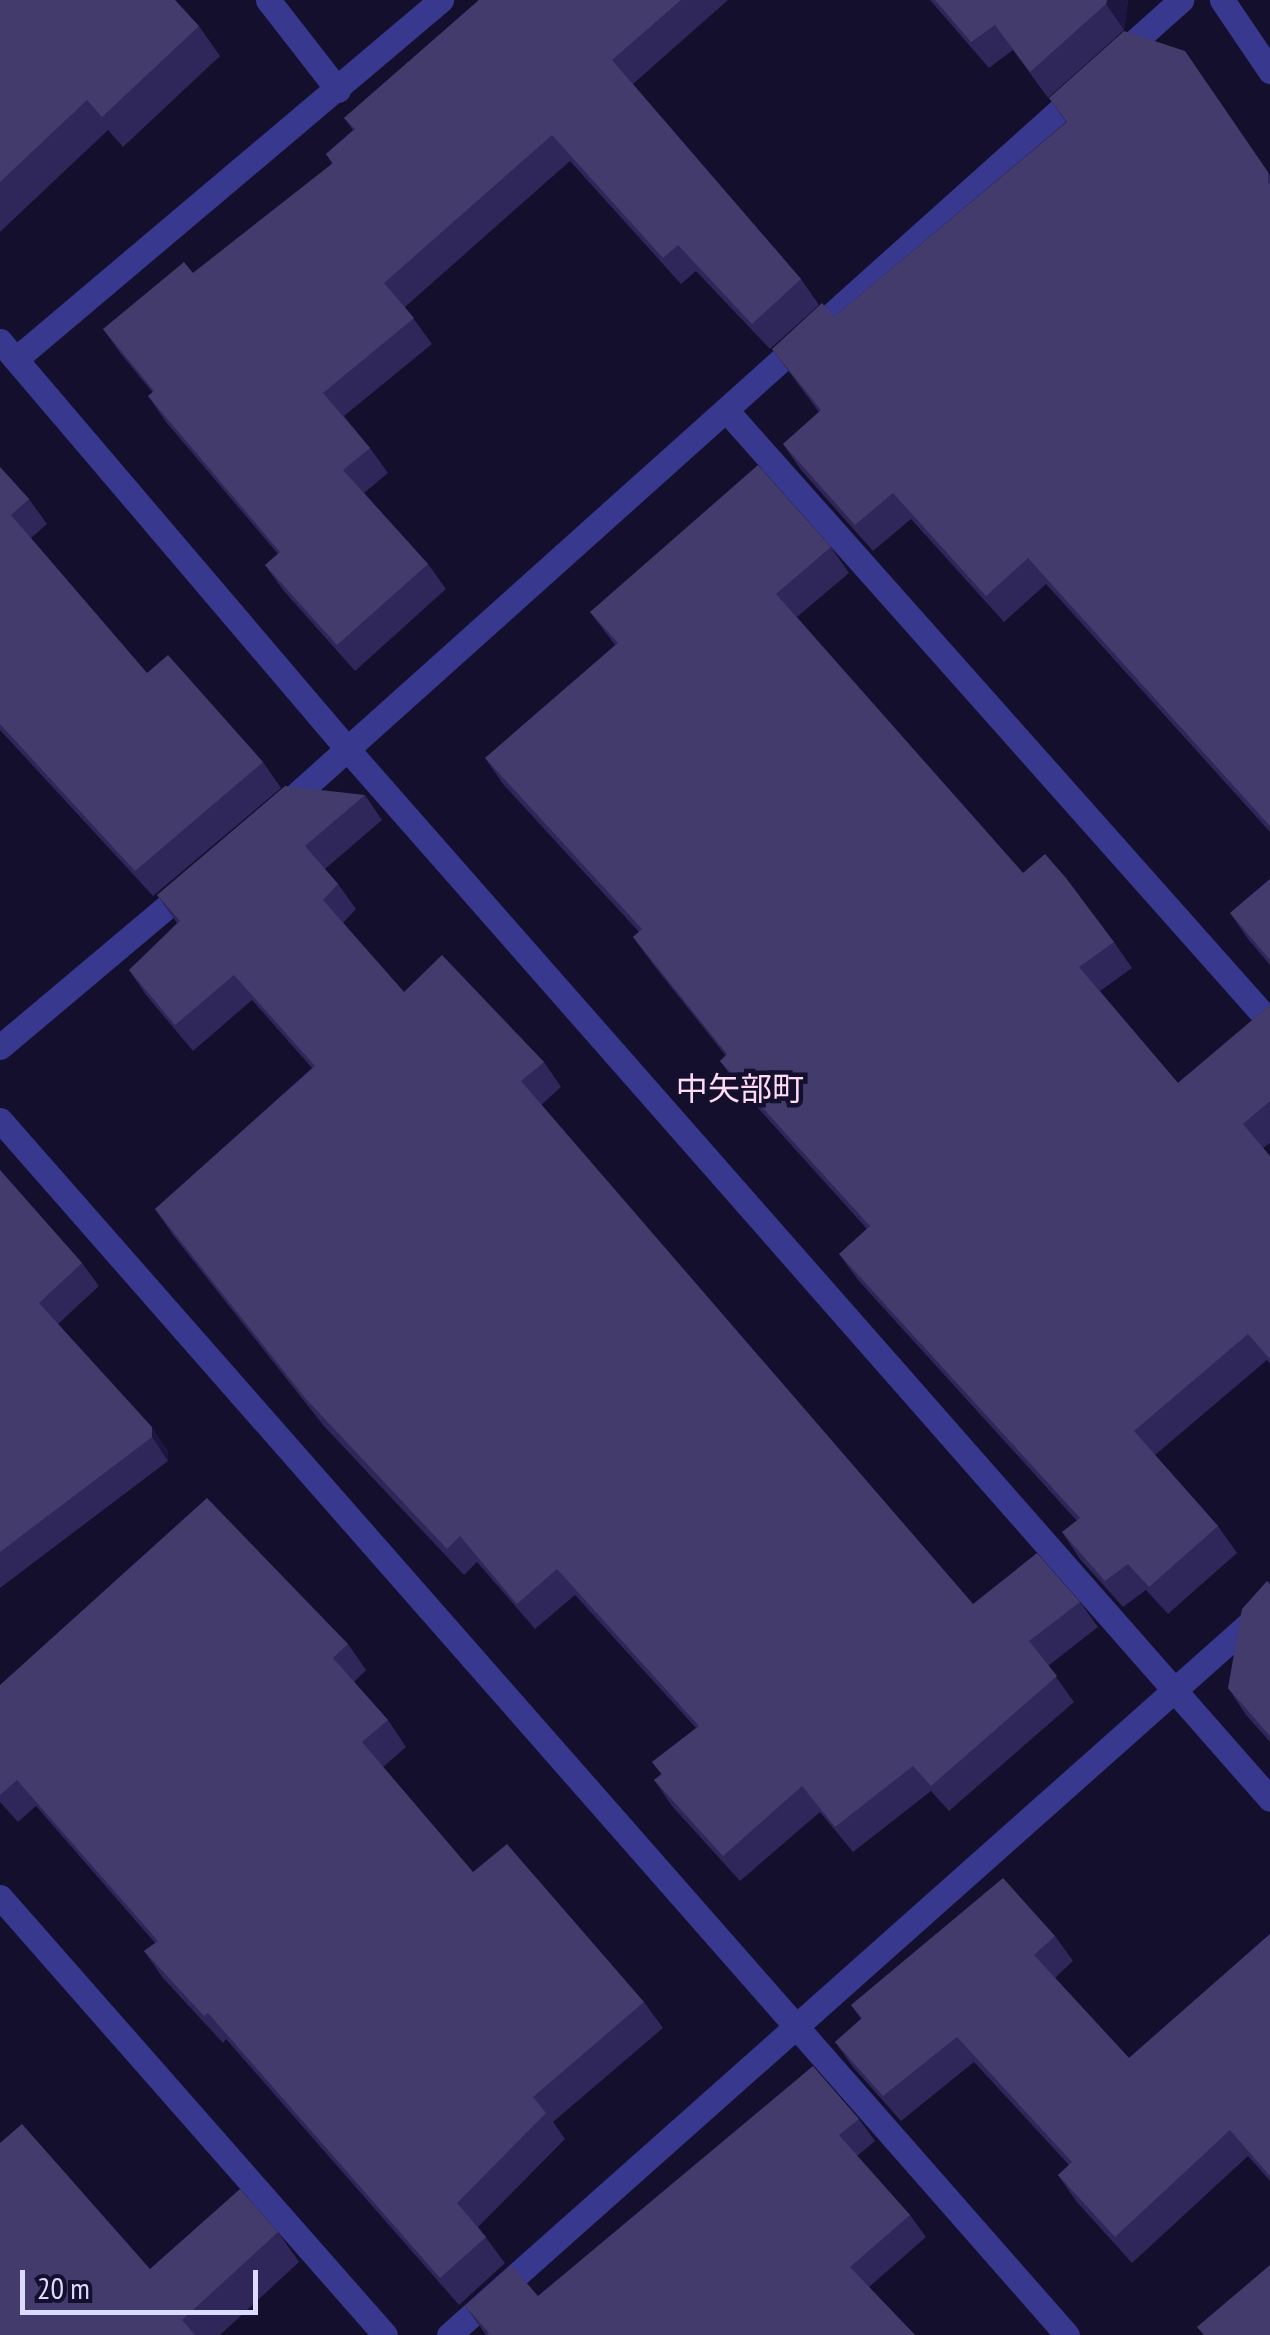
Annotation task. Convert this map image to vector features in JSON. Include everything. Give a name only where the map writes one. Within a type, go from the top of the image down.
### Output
[{"type":"street","points":[[268,0],[338,90]]},
{"type":"street","points":[[442,0],[338,90],[9,350],[349,751],[1270,1799]]},
{"type":"street","points":[[258,828],[349,751],[1181,0]]},
{"type":"street","points":[[1222,0],[1270,70]]},
{"type":"street","points":[[726,410],[1270,1022]]},
{"type":"street","points":[[0,1047],[212,867]]},
{"type":"street","points":[[0,1120],[1068,2335]]},
{"type":"street","points":[[449,2335],[793,2024],[1270,1605]]},
{"type":"street","points":[[0,1897],[386,2335]]},
{"type":"building","points":[[0,0],[175,0],[199,26],[102,117],[87,100],[0,182]]},
{"type":"building","points":[[479,0],[681,0],[612,60],[801,279],[752,324],[678,245],[663,258],[552,135],[384,283],[414,318],[323,393],[370,448],[343,470],[428,564],[337,645],[265,565],[280,552],[148,396],[154,391],[103,329],[184,262],[193,273],[333,163],[326,154],[355,129],[344,118]]},
{"type":"building","points":[[935,0],[1107,0],[1030,72],[995,25],[971,42]]},
{"type":"building","points":[[1124,31],[1185,51],[1268,172],[1270,826],[1028,558],[986,596],[893,493],[855,525],[783,444],[821,410],[772,349],[822,303],[834,317],[1067,122],[1049,98]]},
{"type":"building","points":[[758,465],[831,547],[776,594],[1023,873],[1045,854],[1066,878],[1114,942],[1079,967],[1178,1083],[1270,1005],[1270,1101],[1243,1124],[1270,1156],[1270,1359],[1248,1334],[1134,1431],[1218,1526],[1149,1587],[1128,1564],[1105,1581],[1062,1532],[1080,1518],[839,1254],[870,1226],[720,1061],[727,1054],[633,937],[642,929],[485,758],[618,643],[590,612]]},
{"type":"building","points":[[0,467],[29,499],[11,515],[147,673],[168,655],[263,762],[135,871],[0,724]]},
{"type":"building","points":[[285,786],[365,795],[305,846],[338,884],[323,900],[404,992],[442,955],[544,1062],[521,1081],[973,1604],[1037,1553],[1080,1602],[1029,1641],[1057,1676],[931,1786],[913,1766],[835,1827],[802,1786],[723,1856],[654,1780],[662,1774],[652,1762],[699,1726],[557,1569],[517,1604],[460,1536],[447,1549],[306,1399],[155,1209],[315,1066],[234,975],[175,1025],[129,970],[180,921],[157,895]]},
{"type":"building","points":[[1270,879],[1270,960],[1230,913]]},
{"type":"building","points":[[0,1170],[82,1263],[39,1303],[152,1427],[152,1437],[0,1552]]},
{"type":"building","points":[[207,1498],[348,1644],[333,1658],[388,1720],[362,1742],[473,1872],[507,1844],[644,2002],[533,2097],[546,2113],[457,2203],[486,2237],[440,2278],[208,2013],[204,2016],[144,1951],[158,1941],[17,1780],[0,1795],[0,1685]]},
{"type":"building","points":[[1267,1581],[1270,1736],[1228,1688],[1242,1609]]},
{"type":"building","points":[[1003,1878],[1055,1936],[1034,1955],[1129,2058],[1270,1934],[1270,2176],[1230,2130],[1115,2237],[1058,2175],[1072,2162],[957,2037],[883,2096],[835,2042],[862,2018],[851,2005]]},
{"type":"building","points":[[813,2066],[859,2119],[839,2135],[910,2215],[850,2267],[915,2335],[487,2335],[465,2306],[511,2265],[538,2296]]},
{"type":"building","points":[[22,2124],[150,2269],[240,2189],[278,2232],[182,2320],[195,2335],[0,2335],[0,2143]]},
{"type":"building","points":[[1270,2265],[1270,2335],[1204,2335],[1197,2327]]},
{"type":"district","name":"中矢部町","points":[[740,1088]]}]
